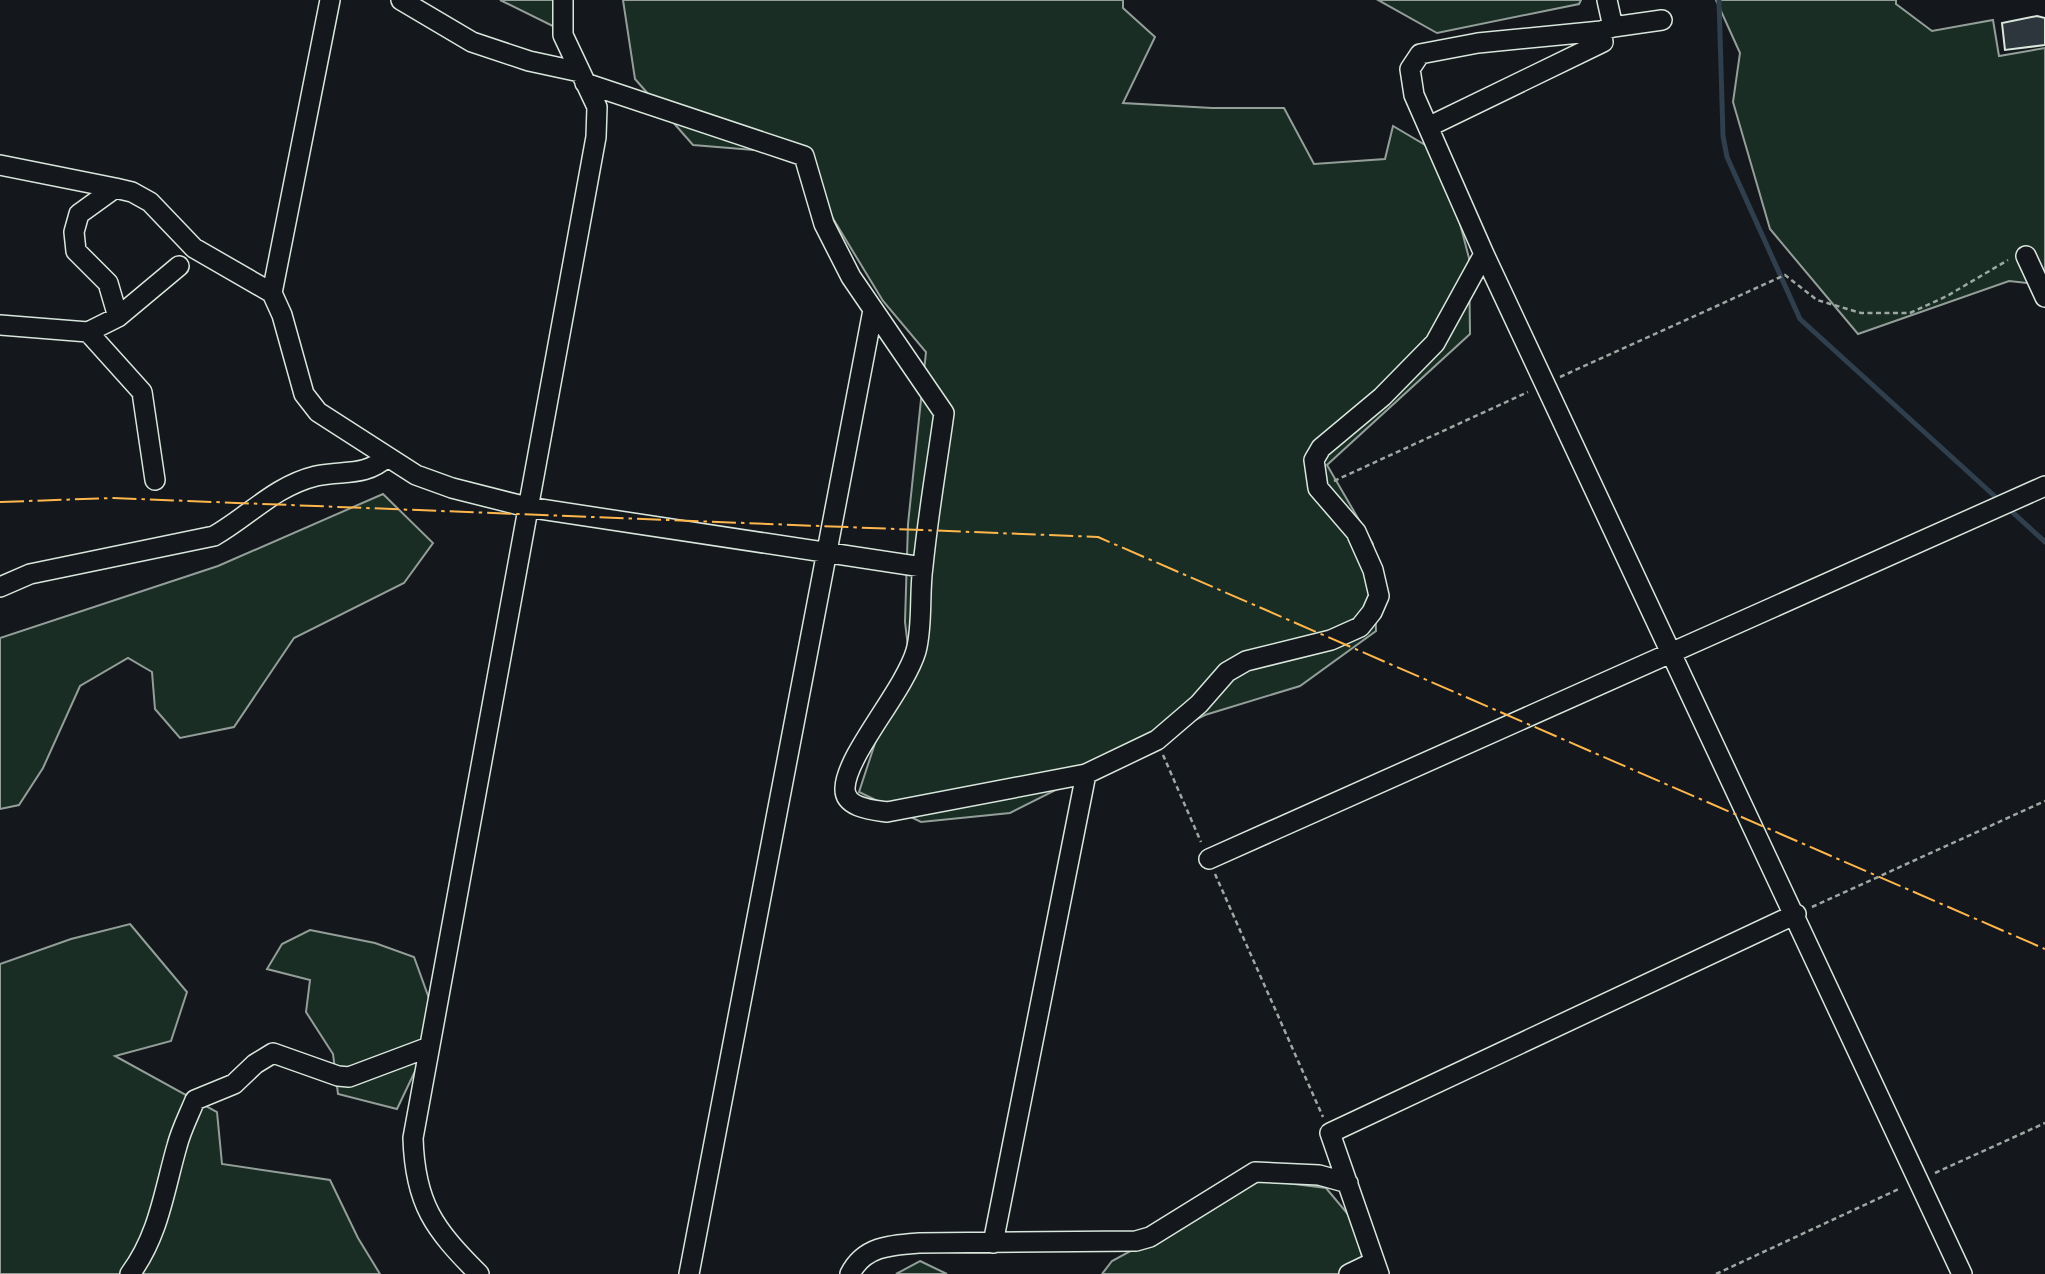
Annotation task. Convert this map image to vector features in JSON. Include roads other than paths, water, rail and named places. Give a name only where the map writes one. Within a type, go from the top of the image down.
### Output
[{"type":"street","points":[[272,293],[330,0]]},
{"type":"street","points":[[401,0],[472,41],[804,156],[824,224],[851,277],[944,413],[922,567],[916,649],[903,682],[849,771],[845,790],[850,801],[861,808],[887,812],[1086,774],[1157,740],[1199,704],[1227,672],[1246,661],[1331,640],[1360,627],[1372,612],[1379,596],[1373,570],[1356,532],[1318,488],[1314,460],[1321,448],[1382,397],[1435,343],[1484,254]]},
{"type":"street","points":[[479,1274],[432,1222],[414,1172],[412,1138],[596,137],[597,107],[563,36],[563,0]]},
{"type":"street","points":[[1428,127],[1603,42],[1607,29],[1607,0]]},
{"type":"street","points":[[1662,20],[1607,29],[1478,43],[1420,54],[1410,69],[1414,95],[1484,254],[1796,914],[1962,1274]]},
{"type":"street","points":[[0,164],[132,192],[150,202],[194,248],[272,293],[282,315],[304,394],[318,412],[416,475],[452,488],[527,507],[922,567]]},
{"type":"street","points":[[115,188],[79,214],[74,232],[76,251],[108,283],[118,317]]},
{"type":"street","points":[[2026,256],[2045,297]]},
{"type":"street","points":[[0,324],[88,332],[118,317],[178,266]]},
{"type":"street","points":[[689,1274],[873,310]]},
{"type":"street","points":[[88,332],[142,392],[155,480]]},
{"type":"street","points":[[0,587],[30,574],[214,536],[287,485],[318,475],[373,469],[387,457]]},
{"type":"street","points":[[1209,859],[2045,486]]},
{"type":"street","points":[[993,1243],[1086,774]]},
{"type":"street","points":[[1349,1274],[1377,1268],[1330,1133],[1796,914]]},
{"type":"street","points":[[130,1274],[146,1253],[162,1208],[177,1144],[195,1100],[234,1084],[255,1064],[273,1053],[338,1076],[349,1077],[429,1047]]},
{"type":"street","points":[[850,1274],[856,1262],[873,1250],[885,1246],[1136,1241],[1150,1237],[1255,1172],[1319,1175],[1348,1183]]},
{"type":"waterway","points":[[1719,0],[1723,136],[1727,157],[1800,319],[2000,501]]},
{"type":"waterway","points":[[2008,508],[2045,542]]}]
